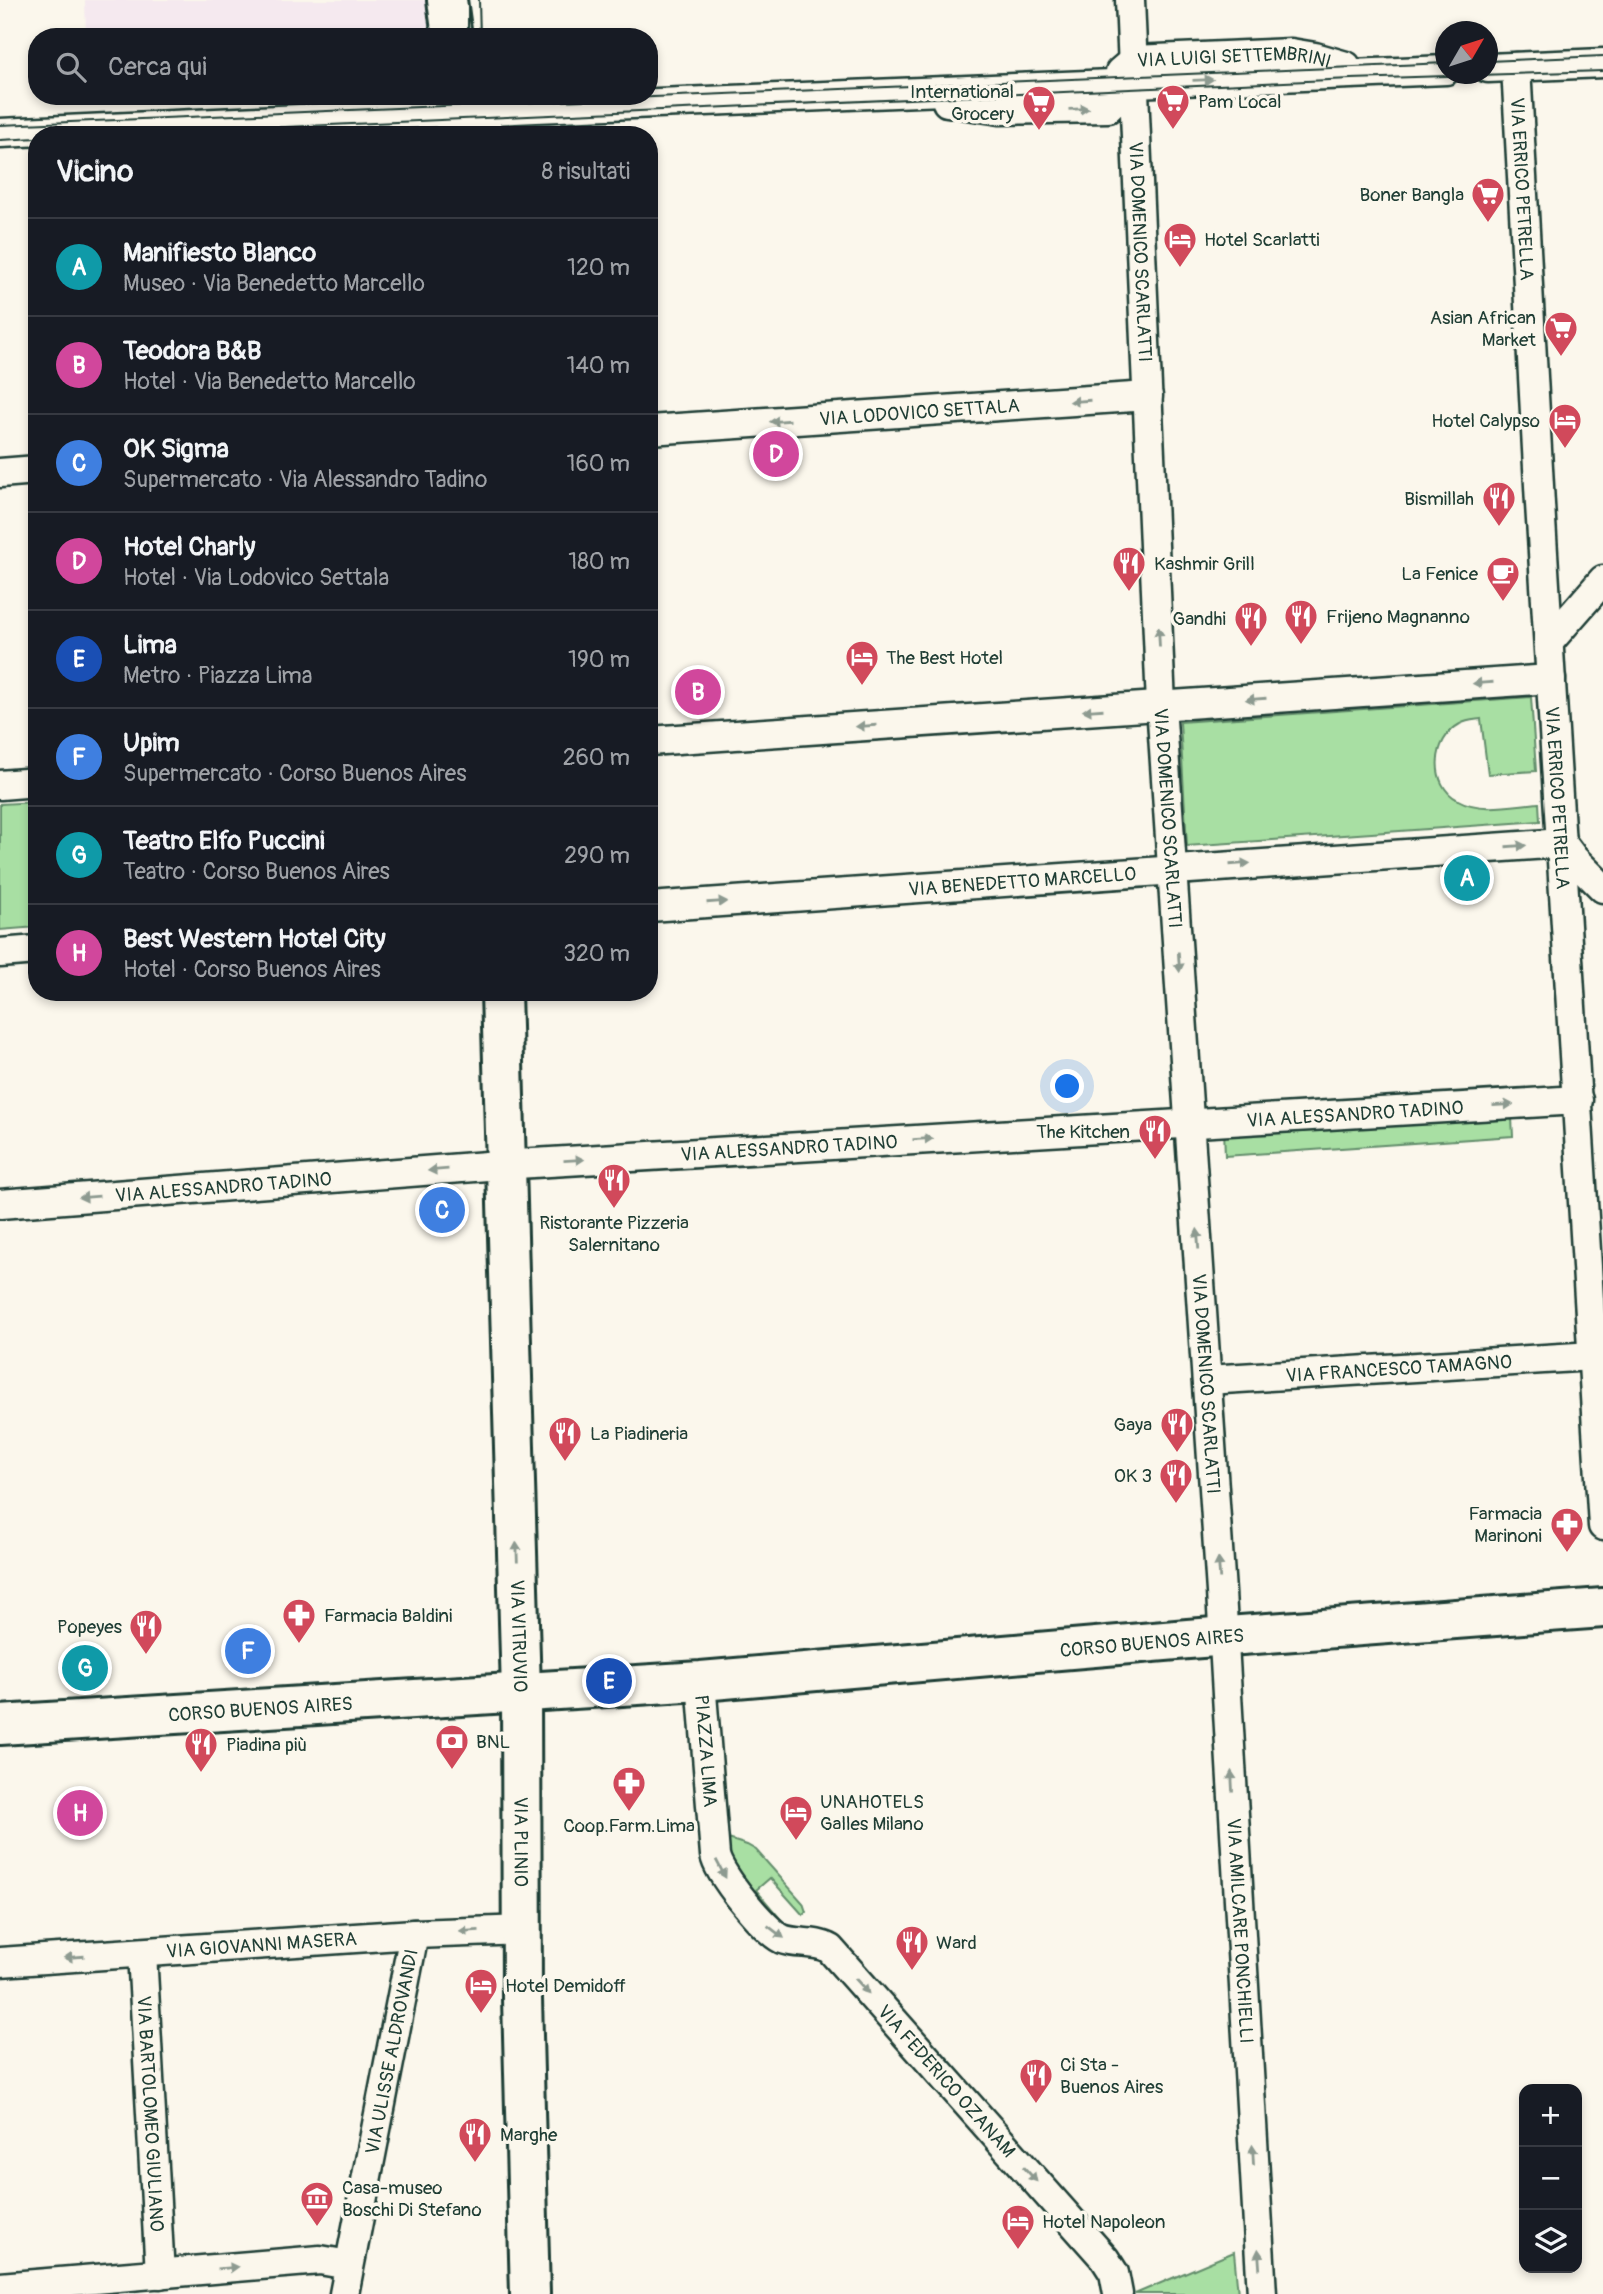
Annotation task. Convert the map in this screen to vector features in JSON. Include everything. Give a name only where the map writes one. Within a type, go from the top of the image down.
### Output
[{"type":"street","points":[[447,0],[451,28]]},
{"type":"street","points":[[473,0],[474,28]]},
{"type":"street","name":"VIA DOMENICO SCARLATTI","points":[[1130,0],[1161,705],[1224,1637]]},
{"type":"street","name":"VIA LUIGI SETTEMBRINI","points":[[658,104],[1106,84],[1134,71],[1291,53],[1369,73],[1435,70]]},
{"type":"street","points":[[1498,68],[1603,63]]},
{"type":"street","name":"VIA ERRICO PETRELLA","points":[[1516,67],[1603,1526]]},
{"type":"street","name":"VIA LUIGI SETTEMBRINI","points":[[914,93],[986,109],[1015,111],[1108,108],[1134,71]]},
{"type":"street","name":"VIA LUIGI SETTEMBRINI","points":[[658,86],[684,87],[744,100]]},
{"type":"street","name":"VIA LUIGI SETTEMBRINI","points":[[154,126],[634,105]]},
{"type":"street","points":[[461,126],[480,112]]},
{"type":"street","name":"VIA LUIGI SETTEMBRINI","points":[[220,123],[230,126]]},
{"type":"street","name":"VIA LUIGI SETTEMBRINI","points":[[0,133],[28,132]]},
{"type":"street","name":"VIA LODOVICO SETTALA","points":[[658,429],[1148,396]]},
{"type":"street","points":[[0,473],[28,471]]},
{"type":"street","points":[[1549,642],[1603,580]]},
{"type":"street","points":[[658,740],[1551,679]]},
{"type":"street","points":[[0,785],[28,783]]},
{"type":"street","points":[[1562,843],[1603,888]]},
{"type":"street","name":"VIA BENEDETTO MARCELLO","points":[[658,906],[1562,843]]},
{"type":"street","points":[[0,953],[28,951]]},
{"type":"street","name":"VIA VITRUVIO","points":[[501,1001],[512,1401],[506,1405],[488,1474],[493,1644],[523,1696]]},
{"type":"street","points":[[505,1122],[524,1102],[520,1001]]},
{"type":"street","name":"VIA ALESSANDRO TADINO","points":[[0,1204],[506,1164],[1578,1100]]},
{"type":"street","name":"VIA FRANCESCO TAMAGNO","points":[[1207,1380],[1593,1356]]},
{"type":"street","name":"CORSO BUENOS AIRES","points":[[701,1681],[1603,1608]]},
{"type":"street","name":"VIA AMILCARE PONCHIELLI","points":[[1224,1637],[1262,2294]]},
{"type":"street","name":"PIAZZA LIMA","points":[[523,1696],[701,1681],[717,1865],[748,1905]]},
{"type":"street","name":"CORSO BUENOS AIRES","points":[[0,1726],[523,1696]]},
{"type":"street","name":"VIA PLINIO","points":[[523,1696],[523,1930],[530,2294]]},
{"type":"street","name":"VIA PLINIO","points":[[523,1696],[545,1736],[548,1914],[526,1989]]},
{"type":"street","name":"VIA FEDERICO OZANAM","points":[[748,1905],[780,1938],[821,1944],[830,1949],[1105,2259],[1114,2273],[1118,2293]]},
{"type":"street","name":"VIA GIOVANNI MASERA","points":[[0,1962],[414,1934],[523,1930]]},
{"type":"street","name":"VIA ULISSE ALDROVANDI","points":[[344,2294],[414,1934]]},
{"type":"street","name":"VIA BARTOLOMEO GIULIANO","points":[[142,1953],[160,2274]]},
{"type":"street","points":[[0,2287],[320,2260],[349,2265]]},
{"type":"shaded area","points":[[85,0],[429,0],[430,28],[86,28]]},
{"type":"green space","points":[[1531,697],[1536,771],[1488,774],[1481,719],[1470,720],[1451,731],[1439,751],[1438,762],[1442,784],[1458,800],[1487,807],[1539,803],[1540,821],[1187,846],[1180,722]]},
{"type":"green space","points":[[28,802],[28,928],[0,930],[0,804]]},
{"type":"green space","points":[[1512,1118],[1513,1136],[1225,1156],[1224,1129]]},
{"type":"green space","points":[[725,1838],[756,1850],[803,1903],[806,1912],[803,1915],[770,1878],[756,1890],[789,1929],[787,1931],[729,1872]]},
{"type":"green space","points":[[1234,2252],[1238,2294],[1135,2294]]},
{"type":"tram line","points":[[468,0],[468,28]]},
{"type":"tram line","points":[[479,0],[480,28]]},
{"type":"tram line","points":[[1498,61],[1603,56]]},
{"type":"tram line","points":[[658,97],[1435,63]]},
{"type":"tram line","points":[[307,126],[1351,79],[1603,71]]},
{"type":"tram line","points":[[0,125],[466,105]]},
{"type":"tram line","points":[[0,140],[28,138]]},
{"type":"place","name":"Pam Local","points":[[1173,131]]},
{"type":"place","name":"International Grocery","points":[[1039,132]]},
{"type":"place","name":"Boner Bangla","points":[[1488,224]]},
{"type":"place","name":"Hotel Scarlatti","points":[[1180,269]]},
{"type":"place","name":"Asian African Market","points":[[1561,358]]},
{"type":"place","name":"Hotel Calypso","points":[[1565,450]]},
{"type":"place","name":"Hotel Charly","points":[[776,454]]},
{"type":"place","name":"Bismillah","points":[[1499,528]]},
{"type":"place","name":"Kashmir Grill","points":[[1129,593]]},
{"type":"place","name":"La Fenice","points":[[1503,603]]},
{"type":"place","name":"Frijeno Magnanno","points":[[1301,646]]},
{"type":"place","name":"Gandhi","points":[[1251,648]]},
{"type":"place","name":"The Best Hotel","points":[[862,687]]},
{"type":"place","name":"Teodora B&B","points":[[698,692]]},
{"type":"place","name":"Manifiesto Blanco","points":[[1467,878]]},
{"type":"place","name":"The Kitchen","points":[[1155,1161]]},
{"type":"place","name":"OK Sigma","points":[[442,1210]]},
{"type":"place","name":"Ristorante Pizzeria Salernitano","points":[[614,1210]]},
{"type":"place","name":"Gaya","points":[[1177,1454]]},
{"type":"place","name":"La Piadineria","points":[[565,1463]]},
{"type":"place","name":"OK 3","points":[[1176,1505]]},
{"type":"place","name":"Farmacia Marinoni","points":[[1567,1554]]},
{"type":"place","name":"Farmacia Baldini","points":[[299,1645]]},
{"type":"place","name":"Upim","points":[[248,1651]]},
{"type":"place","name":"Popeyes","points":[[146,1656]]},
{"type":"place","name":"Teatro Elfo Puccini","points":[[85,1668]]},
{"type":"place","name":"Lima","points":[[609,1681]]},
{"type":"place","name":"BNL","points":[[452,1771]]},
{"type":"place","name":"Piadina più","points":[[201,1774]]},
{"type":"place","name":"Best Western Hotel City","points":[[80,1813]]},
{"type":"place","name":"Coop.Farm.Lima","points":[[629,1813]]},
{"type":"place","name":"UNAHOTELS Galles Milano","points":[[796,1842]]},
{"type":"place","name":"Ward","points":[[912,1972]]},
{"type":"place","name":"Hotel Demidoff","points":[[481,2015]]},
{"type":"place","name":"Ci Sta - Buenos Aires","points":[[1036,2105]]},
{"type":"place","name":"Marghe","points":[[475,2164]]},
{"type":"place","name":"Casa-museo Boschi Di Stefano","points":[[317,2228]]},
{"type":"place","name":"Hotel Napoleon","points":[[1018,2251]]}]
